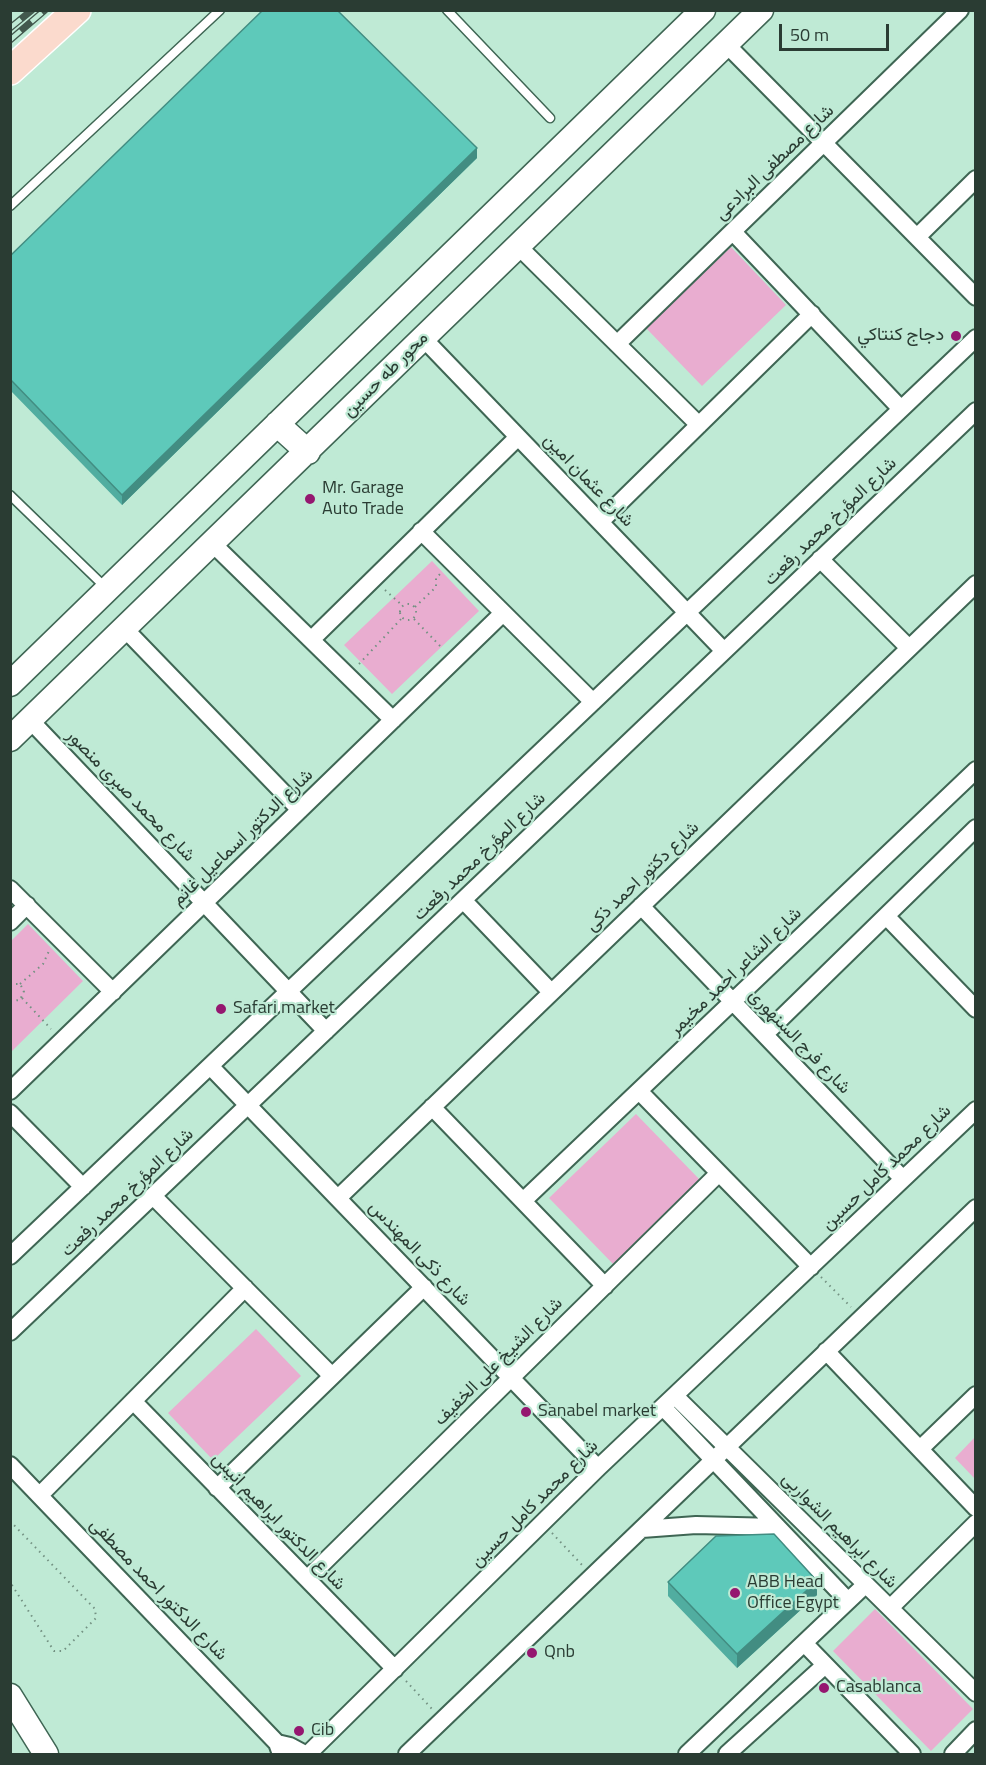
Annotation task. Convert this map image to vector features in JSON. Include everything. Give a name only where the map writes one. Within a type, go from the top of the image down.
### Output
[{"type":"main road","points":[[10,71],[77,10]]},
{"type":"street","points":[[10,684],[703,10]]},
{"type":"street","name":"محور طه حسين","points":[[10,739],[761,10]]},
{"type":"street","name":"شارع مصطفى البرادعى","points":[[617,344],[960,10]]},
{"type":"street","points":[[726,44],[825,142],[975,297]]},
{"type":"street","points":[[917,237],[975,179]]},
{"type":"street","points":[[733,232],[901,409]]},
{"type":"street","points":[[518,246],[699,425]]},
{"type":"street","points":[[600,522],[812,314]]},
{"type":"street","name":"شارع عثمان امين","points":[[423,338],[724,651]]},
{"type":"street","name":"شارع المؤرخ محمد رفعت","points":[[10,1256],[975,338]]},
{"type":"street","name":"شارع المؤرخ محمد رفعت","points":[[14,1323],[153,1196],[975,411]]},
{"type":"street","points":[[278,424],[308,452]]},
{"type":"street","points":[[311,640],[518,437]]},
{"type":"street","points":[[421,531],[593,702]]},
{"type":"street","points":[[212,543],[393,720]]},
{"type":"street","points":[[820,559],[909,648]]},
{"type":"street","name":"شارع دكتور احمد ذكى","points":[[338,1198],[975,584]]},
{"type":"street","name":"شارع الدكتور اسماعيل غانم","points":[[10,1091],[503,613]]},
{"type":"street","points":[[124,628],[300,810]]},
{"type":"street","name":"شارع محمد صبرى منصور","points":[[30,720],[326,1031]]},
{"type":"street","name":"شارع الشاعر احمد مخيمر","points":[[523,1201],[975,770]]},
{"type":"street","points":[[765,1034],[975,828]]},
{"type":"street","points":[[10,889],[113,992]]},
{"type":"street","points":[[463,900],[551,992]]},
{"type":"street","points":[[10,922],[27,905]]},
{"type":"street","name":"شارع فرج السنهورى","points":[[641,906],[903,1179]]},
{"type":"street","points":[[886,916],[975,1010]]},
{"type":"street","name":"شارع ذكى المهندس","points":[[210,1066],[598,1468]]},
{"type":"street","points":[[639,1091],[811,1267]]},
{"type":"street","points":[[432,1107],[605,1286]]},
{"type":"street","name":"شارع محمد كامل حسين","points":[[306,1755],[543,1525],[598,1468],[975,1110]]},
{"type":"street","points":[[10,1113],[83,1187]]},
{"type":"street","name":"شارع الشيخ على الخفيف","points":[[307,1579],[719,1173]]},
{"type":"street","points":[[153,1196],[333,1376]]},
{"type":"street","points":[[407,1755],[975,1208]]},
{"type":"street","points":[[217,1488],[424,1287]]},
{"type":"street","points":[[40,1495],[245,1288]]},
{"type":"street","points":[[826,1351],[975,1508]]},
{"type":"street","points":[[920,1449],[975,1395]]},
{"type":"street","name":"شارع الدكتور ابراهيم انيس","points":[[133,1401],[395,1669]]},
{"type":"street","points":[[669,1402],[713,1460],[848,1601]]},
{"type":"street","name":"شارع ابراهيم الشواربى","points":[[669,1402],[727,1447],[975,1694]]},
{"type":"street","name":"شارع الدكتور احمد مصطفى","points":[[10,1465],[279,1749],[290,1746],[306,1755]]},
{"type":"street","points":[[890,1608],[975,1523]]},
{"type":"street","points":[[642,1529],[696,1525],[777,1527]]},
{"type":"street","points":[[687,1755],[865,1584]]},
{"type":"street","points":[[804,1643],[912,1755]]},
{"type":"street","points":[[727,1755],[824,1666]]},
{"type":"street","points":[[10,1696],[46,1755]]},
{"type":"street","points":[[953,1755],[975,1730]]},
{"type":"lane","points":[[10,207],[220,10]]},
{"type":"lane","points":[[447,10],[550,118]]},
{"type":"lane","points":[[10,495],[107,590]]},
{"type":"path","points":[[415,607],[435,587],[439,574],[454,564]]},
{"type":"path","points":[[373,579],[403,606]]},
{"type":"path","points":[[403,606],[411,604],[415,607],[417,611],[414,619]]},
{"type":"path","points":[[402,618],[400,614],[403,606]]},
{"type":"path","points":[[402,618],[410,621],[414,619]]},
{"type":"path","points":[[347,675],[402,618]]},
{"type":"path","points":[[414,619],[454,661]]},
{"type":"path","points":[[10,984],[20,984],[44,964],[48,952],[62,941]]},
{"type":"path","points":[[10,1001],[17,1002],[22,998],[24,991],[20,984]]},
{"type":"path","points":[[22,998],[62,1041]]},
{"type":"path","points":[[811,1267],[861,1318]]},
{"type":"path","points":[[10,1521],[95,1609],[96,1618],[63,1651],[54,1651],[10,1582]]},
{"type":"path","points":[[543,1525],[593,1576]]},
{"type":"path","points":[[395,1669],[443,1721]]},
{"type":"shaded area","points":[[731,247],[786,305],[702,386],[646,328]]},
{"type":"shaded area","points":[[432,561],[479,611],[392,694],[344,645]]},
{"type":"shaded area","points":[[28,924],[83,981],[11,1052],[11,941]]},
{"type":"shaded area","points":[[636,1114],[701,1181],[614,1265],[549,1198]]},
{"type":"shaded area","points":[[256,1329],[301,1376],[213,1460],[168,1413]]},
{"type":"shaded area","points":[[975,1437],[975,1479],[955,1458]]},
{"type":"shaded area","points":[[875,1609],[973,1709],[931,1751],[833,1651]]},
{"type":"building","points":[[263,10],[337,10],[477,148],[122,495],[10,379],[10,256]]},
{"type":"building","points":[[774,1534],[817,1581],[737,1654],[668,1582],[716,1536]]},
{"type":"railway","points":[[10,28],[32,10]]},
{"type":"railway","points":[[10,40],[45,10]]},
{"type":"place","name":"دجاج كنتاكي","points":[[956,336]]},
{"type":"place","name":"Mr. Garage Auto Trade","points":[[310,499]]},
{"type":"place","name":"Safari market","points":[[221,1009]]},
{"type":"place","name":"Sanabel market","points":[[526,1412]]},
{"type":"place","name":"ABB Head Office Egypt","points":[[735,1593]]},
{"type":"place","name":"Qnb","points":[[532,1653]]},
{"type":"place","name":"Casablanca","points":[[824,1688]]},
{"type":"place","name":"Cib","points":[[299,1731]]}]
